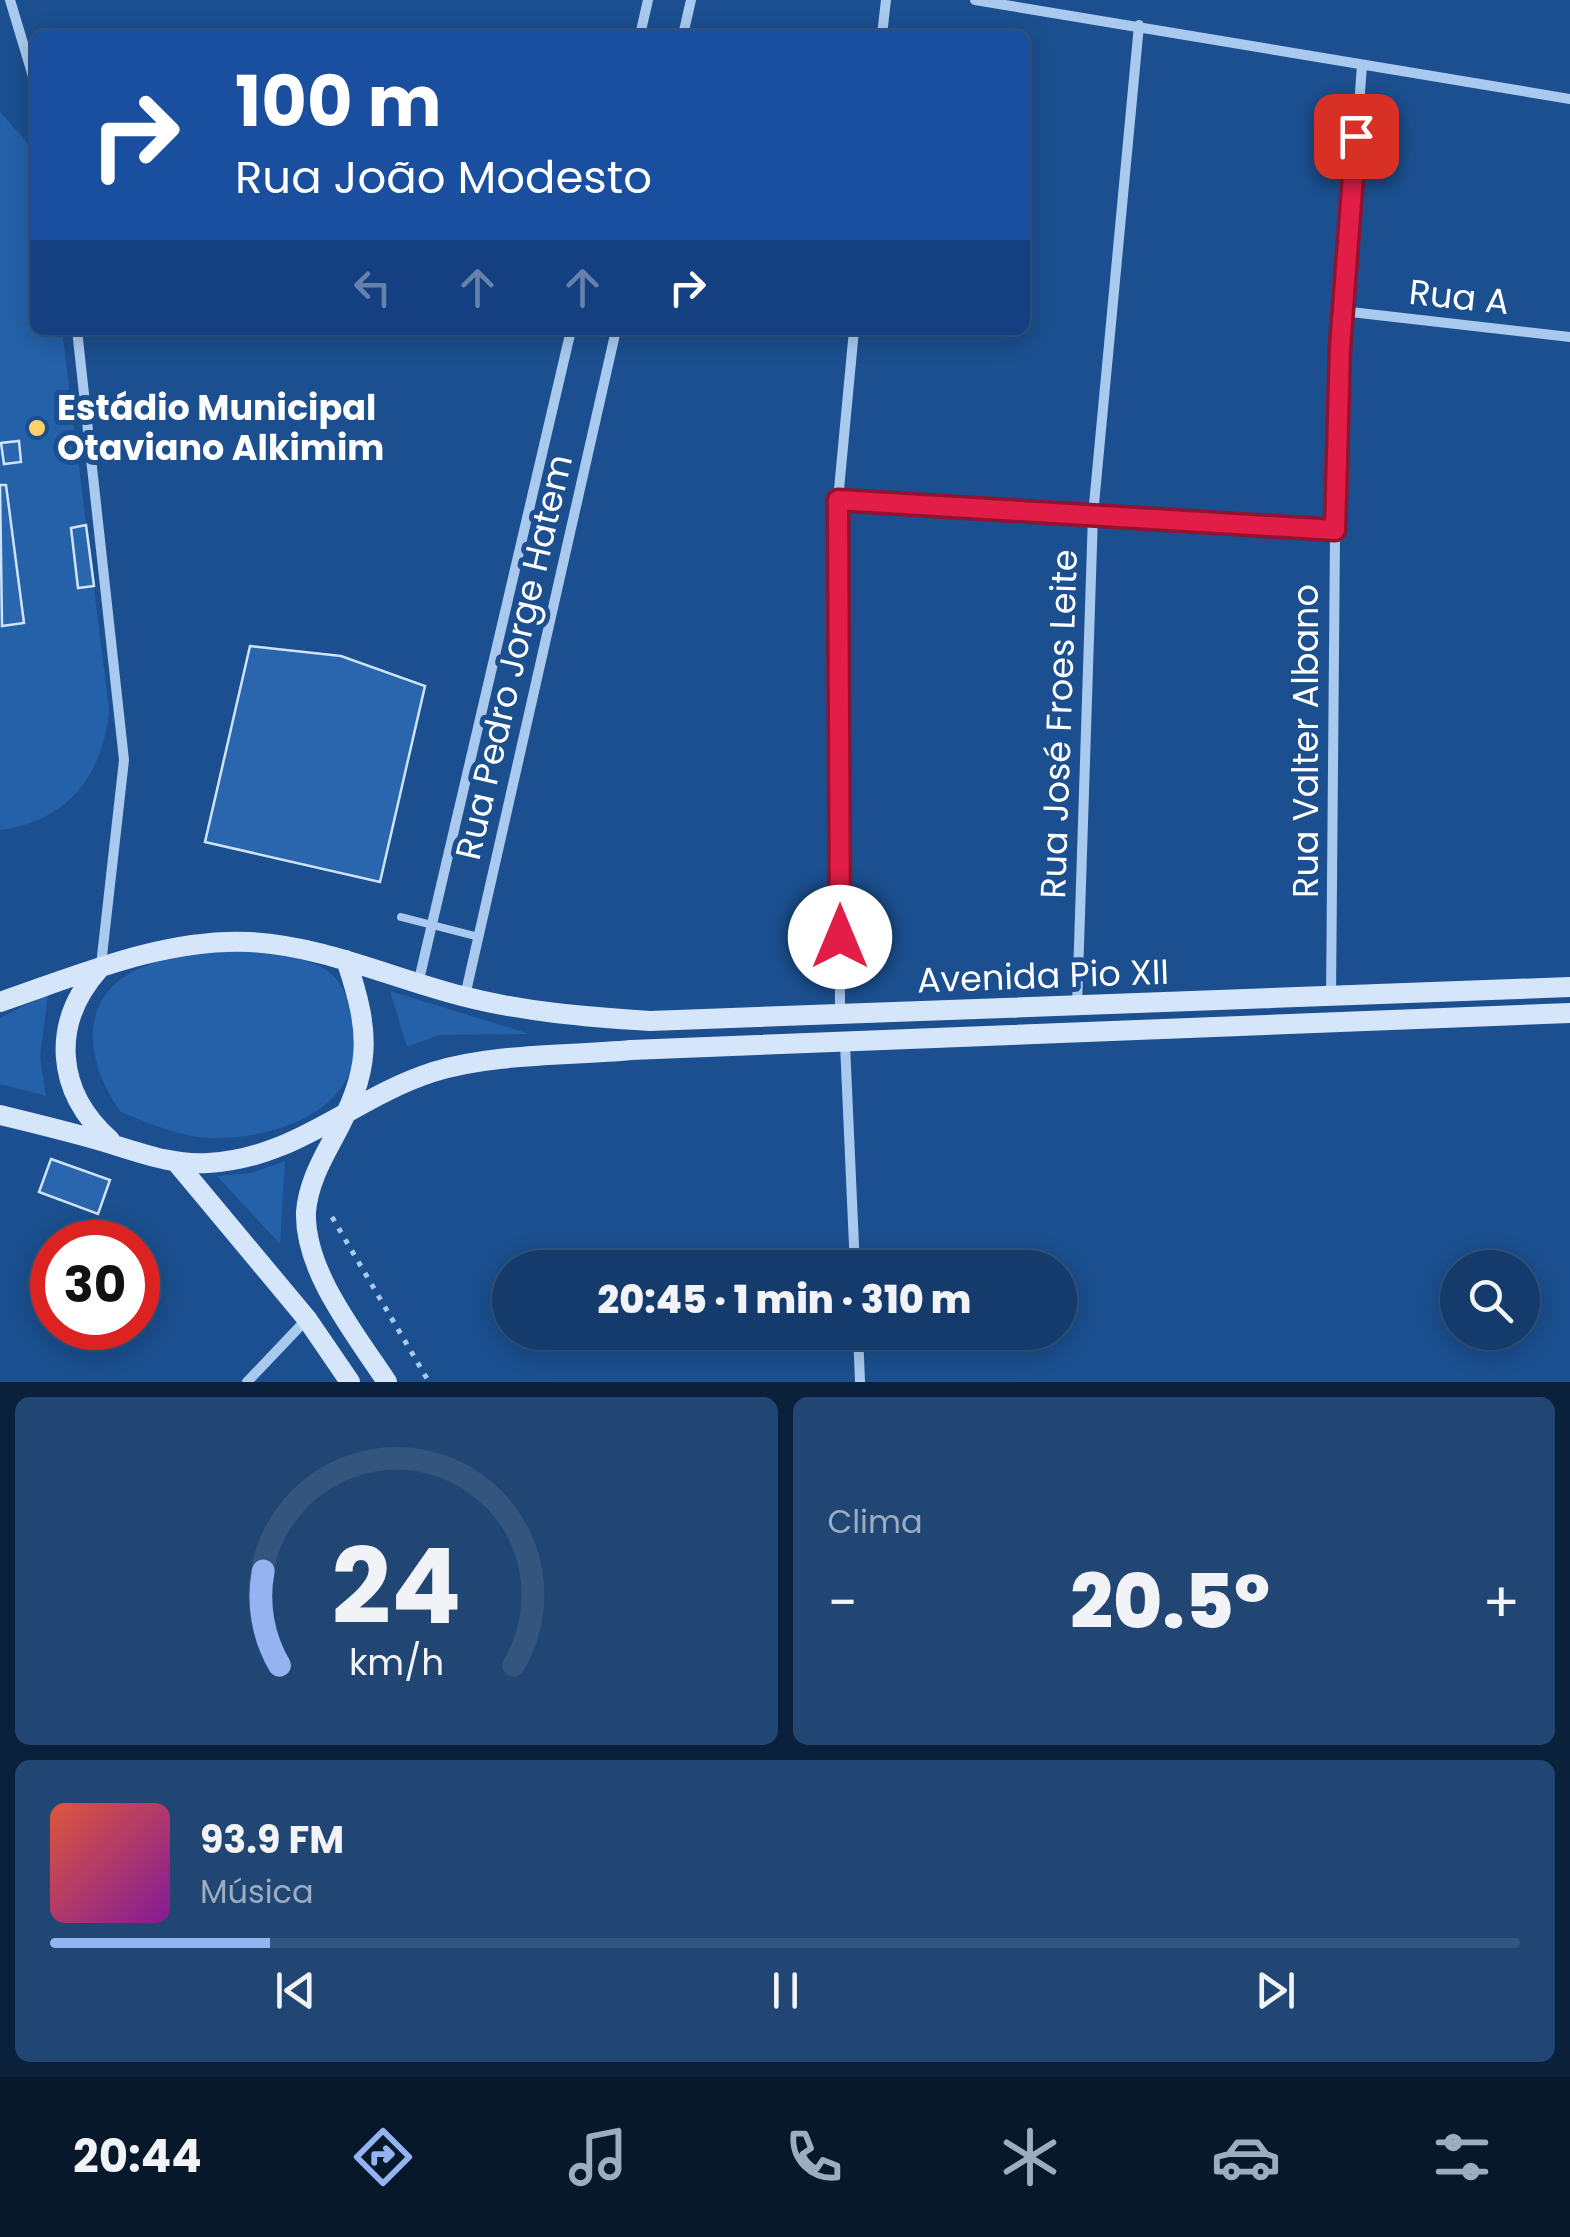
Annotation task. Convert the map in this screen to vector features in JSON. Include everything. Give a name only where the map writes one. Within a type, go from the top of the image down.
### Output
[{"type":"main road","points":[[0,1002],[100,968],[184,946],[230,942],[298,946],[346,960],[365,1020],[366,1046],[360,1084],[313,1180],[306,1214],[314,1257],[387,1382]]},
{"type":"main road","name":"Avenida Pio XII","points":[[346,960],[465,997],[535,1012],[650,1022],[1570,987]]},
{"type":"main road","points":[[100,968],[82,989],[67,1021],[64,1056],[71,1091],[89,1121],[115,1145]]},
{"type":"main road","name":"Avenida Pio XII","points":[[349,1110],[437,1071],[631,1050],[1570,1013]]},
{"type":"main road","points":[[0,1114],[176,1163],[237,1160],[273,1152],[312,1135],[349,1110]]},
{"type":"main road","points":[[176,1163],[307,1319],[350,1382]]},
{"type":"street","points":[[10,0],[30,66]]},
{"type":"street","points":[[641,30],[648,0]]},
{"type":"street","points":[[684,30],[691,0]]},
{"type":"street","points":[[883,30],[886,0]]},
{"type":"street","points":[[975,0],[1570,99]]},
{"type":"street","name":"Rua José Froes Leite","points":[[1078,1007],[1093,515],[1139,25]]},
{"type":"street","name":"Rua Valter Albano","points":[[1331,999],[1335,530],[1342,311],[1362,65]]},
{"type":"street","name":"Rua A","points":[[1342,311],[1570,337]]},
{"type":"street","points":[[78,335],[114,639],[124,760],[100,968]]},
{"type":"street","name":"Rua Pedro Jorge Hatem","points":[[418,984],[569,335]]},
{"type":"street","name":"Rua Pedro Jorge Hatem","points":[[465,997],[615,335]]},
{"type":"street","points":[[840,1016],[838,500],[854,335]]},
{"type":"street","points":[[838,500],[1335,530]]},
{"type":"street","points":[[845,1044],[854,1250]]},
{"type":"street","points":[[247,1382],[307,1319]]},
{"type":"street","points":[[859,1350],[860,1382]]},
{"type":"lane","points":[[401,917],[479,937]]},
{"type":"path","points":[[313,1180],[429,1382]]},
{"type":"shaded area","name":"Estádio Municipal Otaviano Alkimim","points":[[0,112],[30,149],[30,335],[63,335],[109,709],[99,755],[78,791],[45,817],[0,830]]},
{"type":"shaded area","points":[[244,949],[310,962],[326,970],[342,986],[352,1015],[356,1046],[350,1072],[337,1093],[318,1110],[294,1123],[238,1137],[187,1135],[121,1112],[109,1093],[94,1052],[93,1031],[106,994],[121,979],[155,963]]},
{"type":"shaded area","points":[[390,991],[530,1034],[439,1035],[407,1047]]},
{"type":"shaded area","points":[[48,994],[40,1057],[46,1096],[0,1084],[0,1018]]},
{"type":"shaded area","points":[[285,1161],[280,1244],[217,1176],[251,1173]]},
{"type":"building","points":[[19,441],[21,462],[4,464],[1,443]]},
{"type":"building","points":[[0,485],[6,485],[24,623],[2,626]]},
{"type":"building","points":[[86,525],[94,586],[78,588],[71,528]]},
{"type":"building","points":[[250,646],[341,656],[425,686],[380,882],[205,842]]},
{"type":"building","points":[[51,1159],[110,1180],[98,1214],[39,1192]]},
{"type":"place","name":"Estádio Municipal Otaviano Alkimim","points":[[37,428]]},
{"type":"route","points":[[840,937],[838,500],[1335,530],[1336,420],[1356,136]]}]
